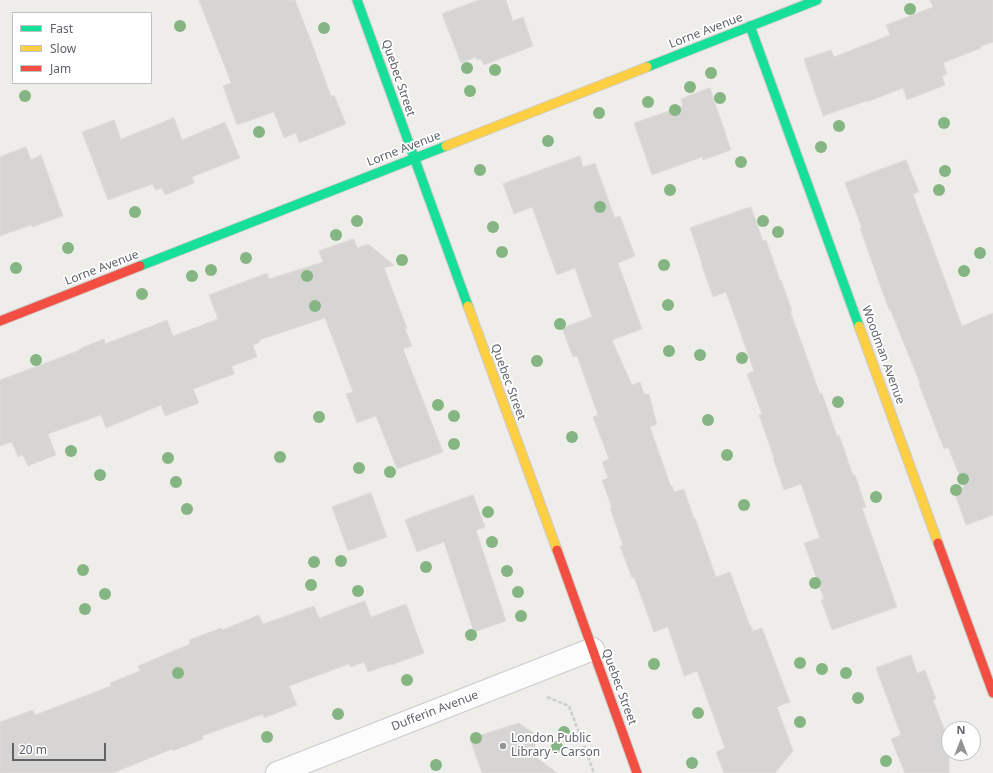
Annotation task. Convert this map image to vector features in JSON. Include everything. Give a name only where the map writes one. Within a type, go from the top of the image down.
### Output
[{"type":"street","name":"Quebec Street","points":[[357,0],[637,773]]},
{"type":"street","name":"Lorne Avenue","points":[[0,321],[817,0]]},
{"type":"street","name":"Woodman Avenue","points":[[750,26],[993,693]]},
{"type":"street","name":"Dufferin Avenue","points":[[277,773],[593,649]]},
{"type":"path","points":[[541,700],[548,697],[569,706],[594,773]]},
{"type":"building","points":[[199,0],[295,0],[331,96],[334,95],[346,124],[299,143],[296,133],[284,138],[274,112],[237,125],[223,86],[231,83]]},
{"type":"building","points":[[479,0],[506,0],[513,21],[523,17],[533,46],[484,65],[481,59],[477,60],[476,57],[461,63],[442,14]]},
{"type":"building","points":[[930,0],[993,0],[993,42],[943,63],[947,74],[942,76],[945,85],[907,100],[903,88],[867,102],[866,101],[823,116],[804,59],[831,50],[834,57],[890,35],[886,25],[933,7]]},
{"type":"building","points":[[710,88],[731,150],[703,160],[702,157],[652,175],[634,123],[683,106],[681,99]]},
{"type":"building","points":[[174,118],[182,140],[225,122],[240,158],[192,177],[194,183],[165,195],[162,188],[155,190],[153,184],[108,200],[82,132],[114,120],[121,139]]},
{"type":"building","points":[[26,147],[31,160],[41,155],[63,216],[0,236],[0,157]]},
{"type":"building","points":[[580,156],[583,167],[595,163],[615,218],[620,216],[635,256],[618,263],[642,329],[612,340],[632,385],[640,382],[644,394],[649,394],[657,424],[650,427],[671,487],[672,486],[674,492],[684,489],[716,577],[730,572],[750,626],[753,631],[762,628],[790,702],[777,707],[793,751],[775,773],[724,773],[716,752],[725,748],[697,671],[684,676],[668,627],[654,632],[634,577],[632,578],[620,546],[623,545],[602,480],[608,478],[602,462],[609,459],[593,417],[598,415],[577,356],[573,357],[562,328],[592,317],[575,268],[557,275],[532,207],[514,214],[503,184]]},
{"type":"building","points":[[906,160],[919,192],[913,194],[962,326],[993,313],[993,515],[966,525],[955,494],[964,487],[948,447],[944,449],[919,384],[920,383],[890,309],[889,310],[860,228],[862,228],[845,183]]},
{"type":"building","points":[[751,207],[763,241],[766,240],[781,280],[792,311],[790,311],[820,394],[822,393],[837,436],[839,435],[853,475],[855,475],[866,507],[862,508],[897,607],[832,630],[821,600],[824,599],[804,543],[820,538],[801,484],[784,490],[759,415],[762,414],[747,374],[754,371],[726,292],[713,297],[690,228]]},
{"type":"building","points":[[354,239],[357,248],[368,244],[394,265],[384,268],[407,328],[405,329],[412,346],[403,349],[443,452],[397,469],[376,416],[357,423],[346,394],[353,392],[325,318],[259,340],[260,342],[253,345],[257,357],[232,366],[234,374],[193,389],[199,403],[165,416],[161,405],[106,428],[101,415],[48,434],[56,455],[28,466],[23,455],[18,457],[12,442],[0,446],[0,380],[80,350],[79,349],[104,339],[105,344],[167,320],[173,336],[218,319],[209,295],[267,273],[269,279],[323,262],[319,251]]},
{"type":"building","points":[[371,493],[387,537],[348,551],[332,507]]},
{"type":"building","points":[[473,495],[485,527],[476,530],[506,621],[474,632],[444,542],[417,552],[405,520]]},
{"type":"building","points":[[365,601],[371,617],[406,604],[424,653],[368,672],[364,662],[351,667],[349,664],[289,686],[297,705],[264,718],[263,714],[202,736],[203,739],[173,751],[172,749],[113,773],[0,773],[0,722],[33,710],[35,715],[111,686],[110,683],[140,671],[138,666],[190,644],[189,640],[221,628],[222,630],[259,615],[263,624],[314,606],[319,618]]},
{"type":"building","points":[[911,655],[917,673],[925,670],[936,699],[933,700],[941,721],[941,761],[949,761],[949,773],[905,773],[891,739],[901,735],[876,668]]},
{"type":"building","name":"London Public Library - Carson","points":[[519,723],[538,736],[532,754],[557,773],[482,773],[470,739]]},
{"type":"traffic: fast","points":[[357,0],[468,306]]},
{"type":"traffic: fast","points":[[647,67],[817,0]]},
{"type":"traffic: fast","points":[[750,26],[859,326]]},
{"type":"traffic: fast","points":[[140,266],[446,146]]},
{"type":"traffic: slow","points":[[446,146],[647,67]]},
{"type":"traffic: slow","points":[[468,306],[557,550]]},
{"type":"traffic: slow","points":[[859,326],[938,543]]},
{"type":"traffic: jam","points":[[0,321],[140,266]]},
{"type":"traffic: jam","points":[[938,543],[993,693]]},
{"type":"traffic: jam","points":[[557,550],[637,773]]},
{"type":"place","name":"London Public Library - Carson","points":[[503,746]]}]
